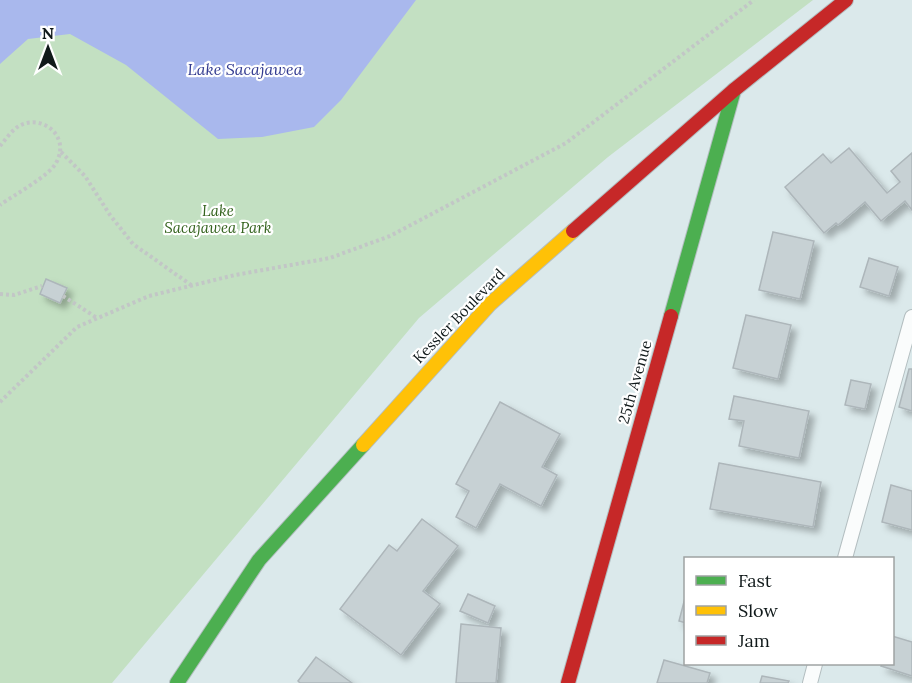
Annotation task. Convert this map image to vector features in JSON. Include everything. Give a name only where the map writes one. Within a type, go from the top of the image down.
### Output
[{"type":"street","name":"Kessler Boulevard","points":[[177,683],[259,560],[490,304],[734,90],[846,0]]},
{"type":"street","name":"25th Avenue","points":[[568,683],[734,90]]},
{"type":"lane","points":[[845,557],[912,317]]},
{"type":"lane","points":[[810,683],[814,665]]},
{"type":"path","points":[[0,402],[77,327],[149,296],[235,275],[330,258],[390,236],[566,143],[754,0]]},
{"type":"path","points":[[0,146],[17,127],[33,123],[46,124],[54,130],[60,141],[61,152],[56,165],[43,177],[0,205]]},
{"type":"path","points":[[61,152],[86,176],[110,215],[133,244],[192,285]]},
{"type":"path","points":[[0,294],[14,295],[42,286]]},
{"type":"path","points":[[63,296],[98,318]]},
{"type":"green space","name":"Lake Sacajawea Park","points":[[0,0],[813,0],[608,157],[419,318],[112,683],[0,683]]},
{"type":"water","name":"Lake Sacajawea","points":[[0,0],[416,0],[341,100],[314,127],[262,137],[218,139],[126,65],[70,34],[28,39],[0,64]]},
{"type":"building","points":[[849,148],[887,193],[900,182],[891,171],[912,153],[912,210],[905,201],[881,221],[865,202],[838,225],[836,223],[824,233],[785,187],[823,154],[831,163]]},
{"type":"building","points":[[773,232],[814,241],[800,299],[759,290]]},
{"type":"building","points":[[869,258],[898,267],[889,296],[860,287]]},
{"type":"building","points":[[46,279],[67,288],[60,303],[40,294]]},
{"type":"building","points":[[746,315],[791,325],[778,379],[733,368]]},
{"type":"building","points":[[909,369],[912,369],[912,411],[899,407]]},
{"type":"building","points":[[851,380],[871,384],[865,409],[845,405]]},
{"type":"building","points":[[734,396],[809,411],[799,458],[739,446],[744,421],[729,419]]},
{"type":"building","points":[[500,402],[560,434],[542,467],[557,475],[541,506],[500,484],[476,528],[456,517],[469,491],[456,484]]},
{"type":"building","points":[[719,463],[821,482],[813,527],[710,509]]},
{"type":"building","points":[[891,485],[912,491],[912,530],[882,522]]},
{"type":"building","points":[[422,519],[458,546],[423,591],[440,604],[401,655],[340,609],[389,545],[397,551]]},
{"type":"building","points":[[468,594],[495,606],[488,623],[460,611]]},
{"type":"building","points":[[684,602],[684,622],[679,621]]},
{"type":"building","points":[[461,624],[501,628],[496,683],[456,683]]},
{"type":"building","points":[[894,637],[912,642],[912,676],[881,666],[894,665]]},
{"type":"building","points":[[316,657],[352,683],[300,683],[298,681]]},
{"type":"building","points":[[664,660],[710,673],[707,683],[657,683]]},
{"type":"building","points":[[762,676],[789,681],[788,683],[760,683]]},
{"type":"traffic: fast","points":[[671,316],[734,90]]},
{"type":"traffic: fast","points":[[177,683],[259,560],[363,445]]},
{"type":"traffic: slow","points":[[363,445],[490,304],[573,231]]},
{"type":"traffic: jam","points":[[573,231],[734,90],[846,0]]},
{"type":"traffic: jam","points":[[568,683],[671,316]]}]
